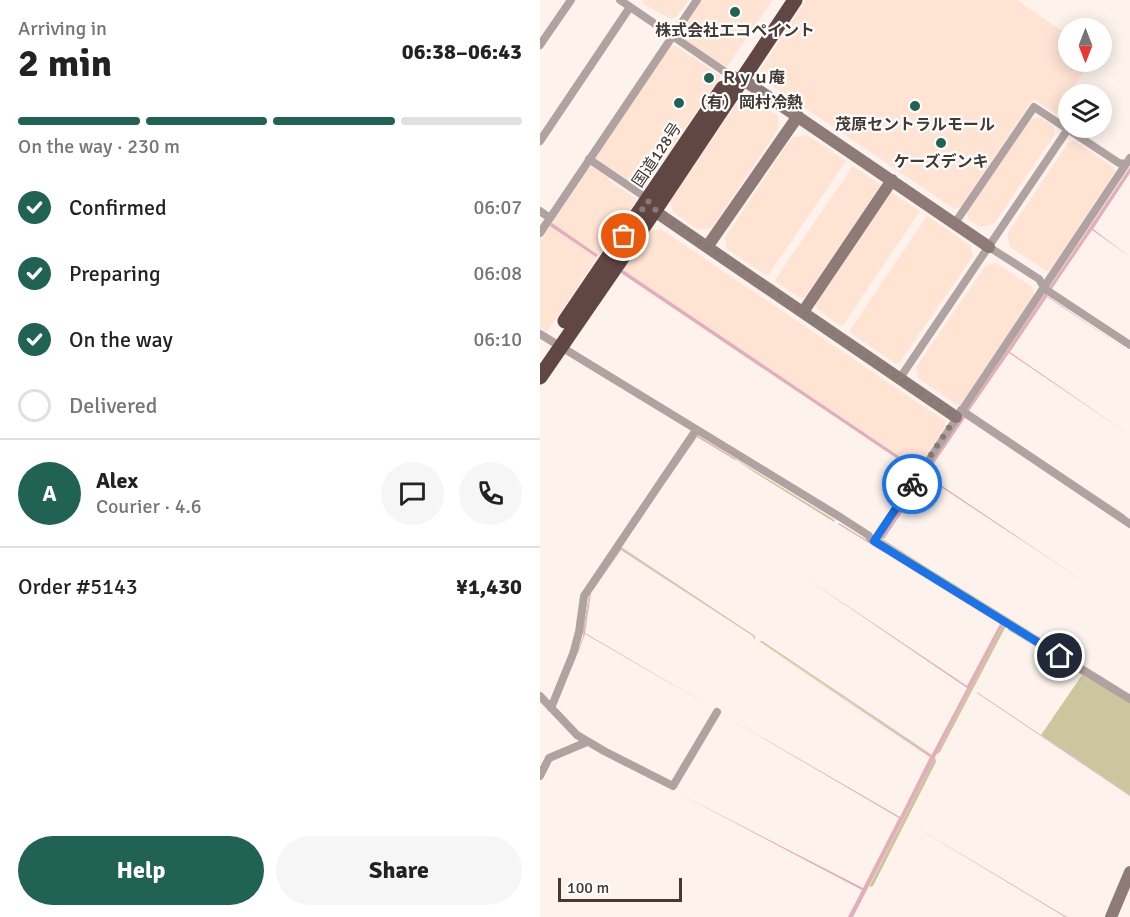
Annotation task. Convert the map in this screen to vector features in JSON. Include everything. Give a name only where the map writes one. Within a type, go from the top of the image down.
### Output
[{"type":"highway","name":"国道128号","points":[[540,359],[652,205],[736,78],[783,0]]},
{"type":"highway","name":"国道128号","points":[[736,78],[795,0]]},
{"type":"highway","name":"国道128号","points":[[540,377],[551,341]]},
{"type":"street","points":[[540,45],[571,0]]},
{"type":"street","points":[[620,0],[671,36],[798,116],[1039,279],[1046,289],[1130,345]]},
{"type":"street","points":[[540,233],[697,0]]},
{"type":"street","points":[[540,141],[630,7]]},
{"type":"street","points":[[955,223],[1034,107],[1058,123]]},
{"type":"street","points":[[707,247],[798,116]]},
{"type":"street","points":[[900,378],[1062,138]]},
{"type":"street","points":[[1082,138],[1119,163],[1128,161]]},
{"type":"street","points":[[589,159],[642,195],[659,214],[900,378],[1130,524]]},
{"type":"street","points":[[874,541],[1128,161]]},
{"type":"street","points":[[803,312],[892,180]]},
{"type":"street","points":[[540,211],[550,218]]},
{"type":"street","points":[[551,341],[840,517],[874,541],[1130,699]]},
{"type":"street","points":[[551,708],[573,654],[584,596],[696,430]]},
{"type":"street","points":[[540,696],[577,735],[587,742],[674,786],[717,712]]},
{"type":"street","points":[[540,776],[549,758],[587,742]]},
{"type":"street","points":[[1111,917],[1130,872]]},
{"type":"shaded area","points":[[644,0],[689,0],[675,18],[671,19],[642,3]]},
{"type":"shaded area","points":[[702,0],[773,0],[726,68],[680,36],[680,32]]},
{"type":"shaded area","name":"茂原セントラルモール","points":[[806,0],[1017,0],[1058,28],[1058,72],[1083,72],[1076,84],[1058,84],[1056,114],[1033,99],[961,207],[954,209],[761,78],[760,70]]},
{"type":"shaded area","points":[[671,45],[721,76],[643,190],[595,158]]},
{"type":"shaded area","points":[[751,99],[778,116],[779,128],[712,228],[698,230],[673,212],[670,201],[739,100]]},
{"type":"shaded area","points":[[1039,117],[1053,126],[1055,134],[994,224],[980,227],[968,219],[967,212],[1030,119]]},
{"type":"shaded area","points":[[807,135],[846,161],[769,274],[766,275],[727,249],[725,238],[792,137]]},
{"type":"shaded area","points":[[1075,141],[1113,167],[1115,172],[1050,270],[1045,270],[1010,247],[1007,234],[1068,143]]},
{"type":"shaded area","points":[[591,165],[610,177],[608,180],[637,199],[547,332],[540,327],[540,241]]},
{"type":"shaded area","points":[[853,166],[881,185],[805,297],[800,298],[776,282],[776,278]]},
{"type":"shaded area","points":[[1130,167],[1130,173],[1093,229],[1130,257],[1092,230],[1047,296],[1130,352],[1047,297],[1010,352],[1130,435],[1009,353],[969,411],[1125,515],[1122,523],[965,418],[926,475],[1083,581],[926,477],[884,539],[881,538]]},
{"type":"shaded area","points":[[891,192],[920,211],[843,325],[839,325],[817,309],[815,303]]},
{"type":"shaded area","points":[[927,216],[971,246],[973,256],[900,362],[896,364],[851,333],[850,330]]},
{"type":"shaded area","points":[[552,223],[598,255],[596,257],[550,226]]},
{"type":"shaded area","points":[[661,229],[945,421],[945,427],[918,469],[623,270],[650,231]]},
{"type":"shaded area","points":[[996,263],[1032,287],[1034,294],[961,404],[957,405],[918,378],[916,367],[986,265]]},
{"type":"shaded area","points":[[623,270],[918,469],[917,472],[621,273]]},
{"type":"shaded area","points":[[695,435],[697,435],[835,521],[834,522]]},
{"type":"shaded area","points":[[696,435],[736,459],[697,437],[665,483]]},
{"type":"shaded area","points":[[839,523],[1003,625],[853,917],[848,917],[862,890],[676,792],[863,888],[899,818],[720,713],[900,817],[930,757],[759,642],[931,756],[967,688],[803,576],[967,686],[1000,624]]},
{"type":"shaded area","points":[[881,538],[928,568],[1044,640],[879,540]]},
{"type":"shaded area","points":[[620,548],[755,636],[755,640],[753,636]]},
{"type":"shaded area","points":[[620,548],[753,636],[621,550],[591,593],[585,633],[713,708],[585,634],[578,653],[590,593]]},
{"type":"shaded area","points":[[590,593],[583,637],[583,630]]},
{"type":"shaded area","points":[[1003,625],[1006,626],[938,754],[937,753]]},
{"type":"shaded area","points":[[1009,629],[1130,702],[1130,795],[1041,735],[1082,675]]},
{"type":"shaded area","points":[[759,641],[762,641],[932,755],[931,756]]},
{"type":"shaded area","points":[[977,693],[1130,795],[1130,796]]},
{"type":"shaded area","points":[[935,757],[936,762],[873,886],[869,887]]},
{"type":"shaded area","points":[[909,823],[1067,917],[1065,917]]},
{"type":"way so far","points":[[624,236],[648,201],[659,214],[956,417],[912,484]]},
{"type":"place","name":"株式会社エコペイント","points":[[735,12]]},
{"type":"place","name":"Ｒｙｕ庵","points":[[709,78]]},
{"type":"place","name":"（有）岡村冷熱","points":[[679,103]]},
{"type":"place","name":"茂原セントラルモール","points":[[915,106]]},
{"type":"place","name":"ケーズデンキ","points":[[941,143]]},
{"type":"route","points":[[912,484],[874,541],[1060,656]]}]
